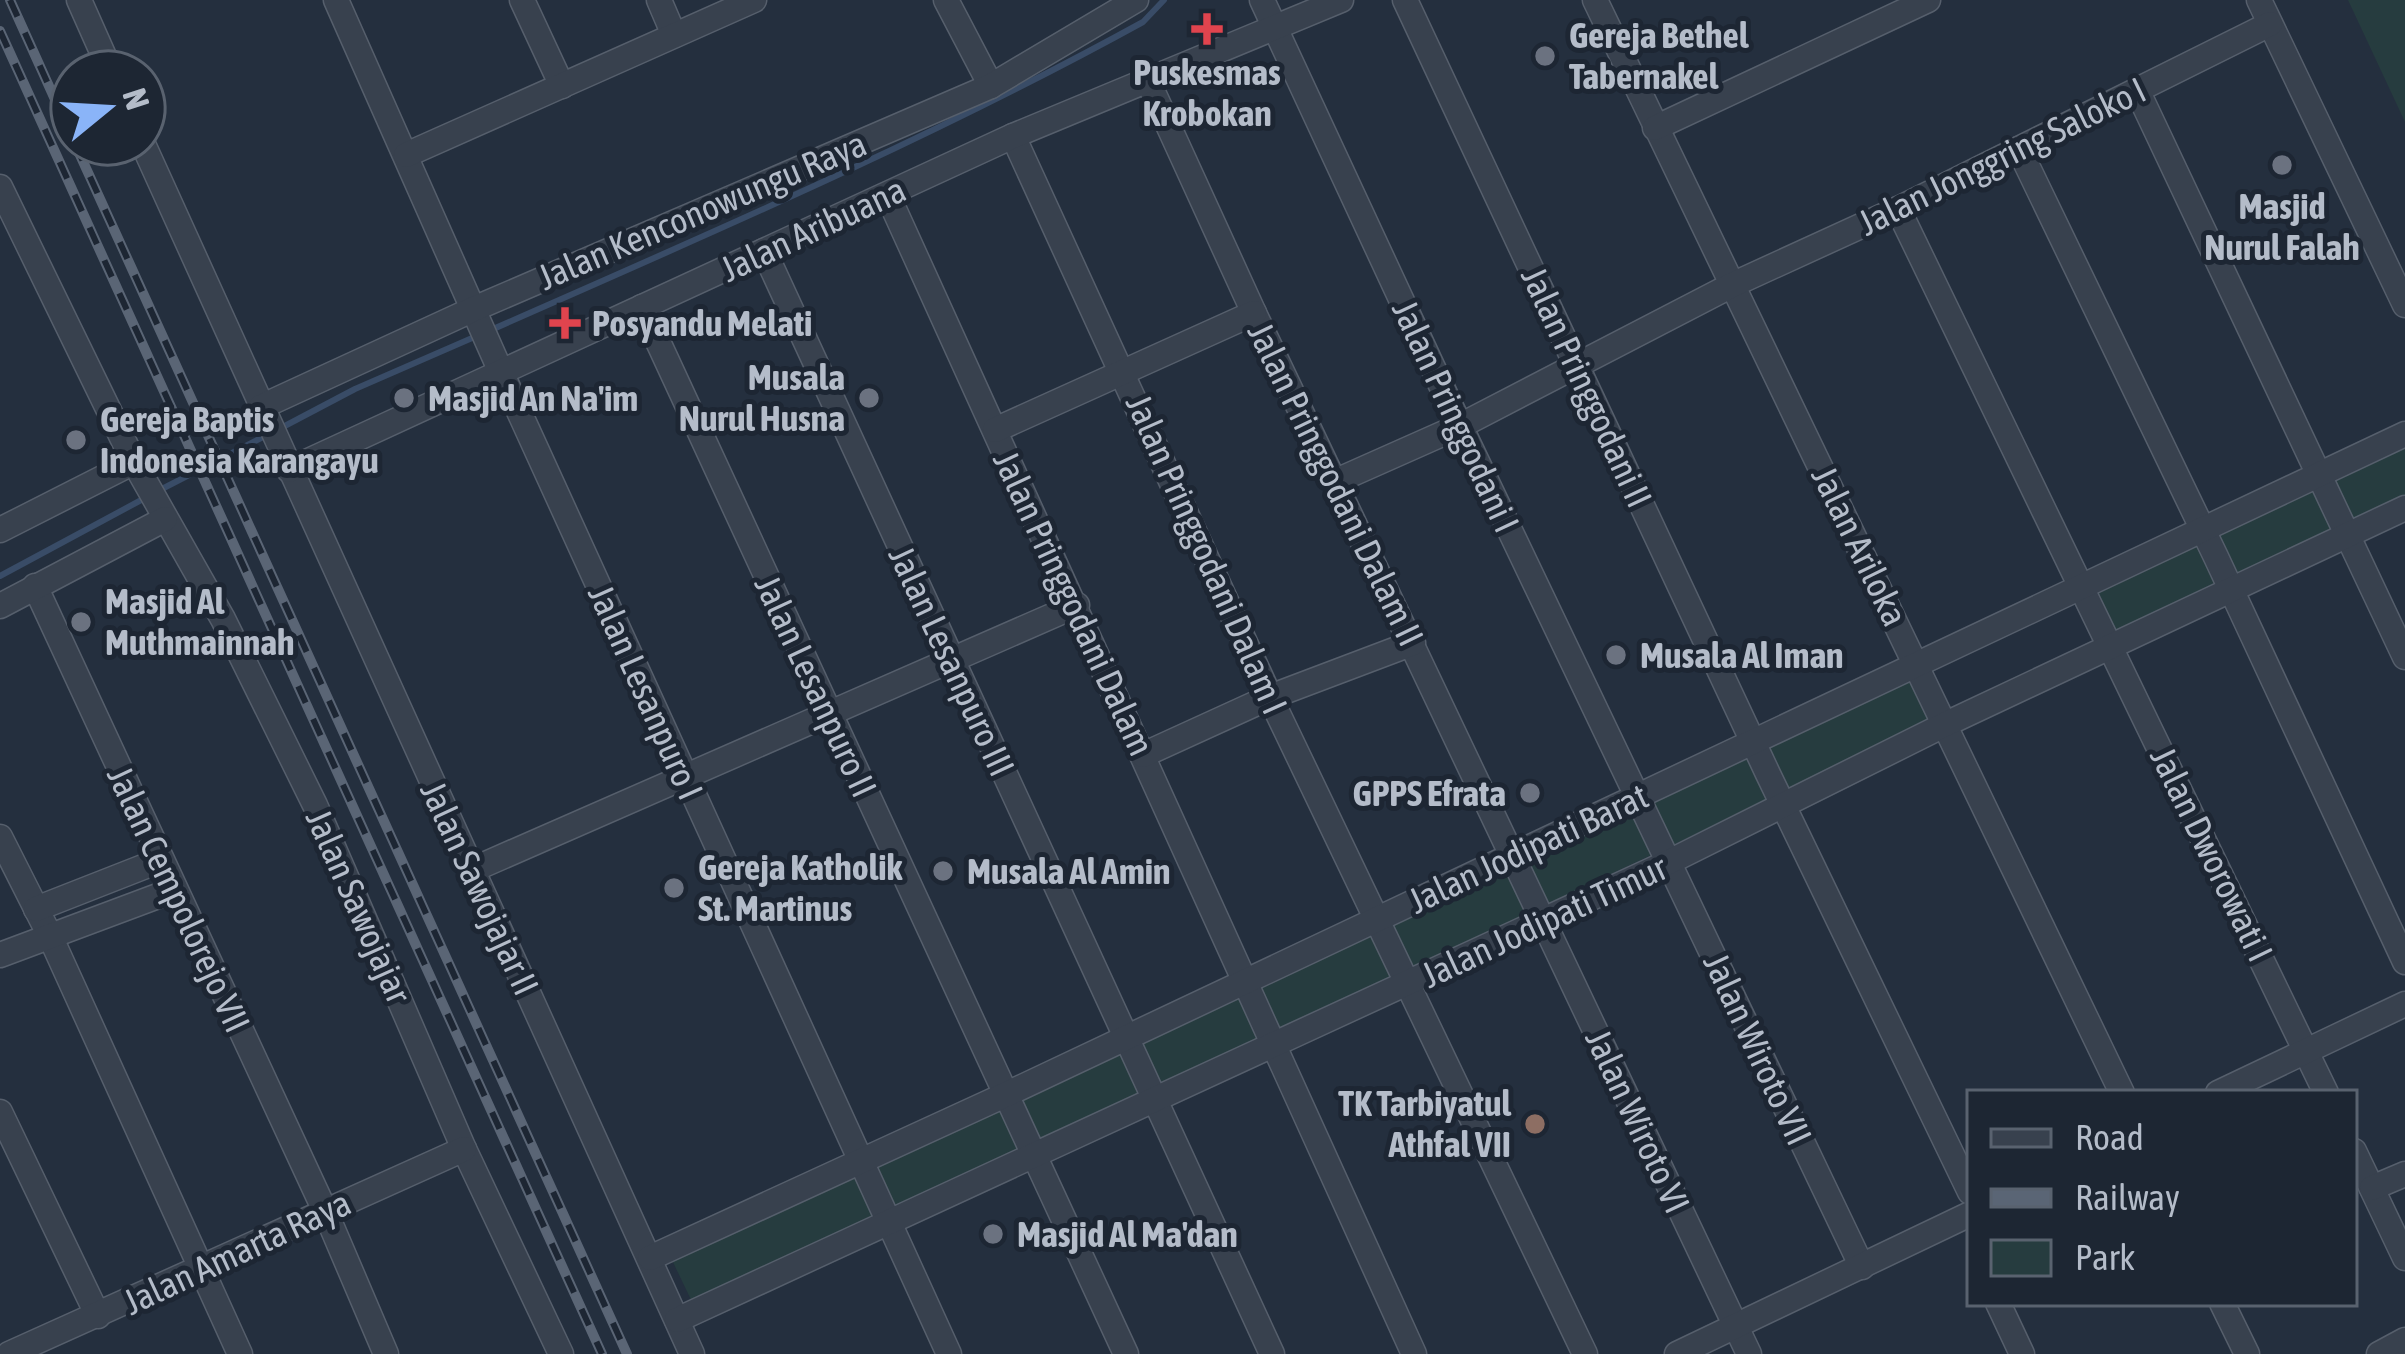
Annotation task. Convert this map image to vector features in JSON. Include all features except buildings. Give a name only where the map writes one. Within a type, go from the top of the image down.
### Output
[{"type":"street","points":[[79,0],[100,48]]},
{"type":"street","name":"Jalan Lesanpuro I","points":[[336,0],[950,1354]]},
{"type":"street","points":[[522,0],[562,86]]},
{"type":"street","points":[[659,0],[674,35]]},
{"type":"street","points":[[406,155],[754,0]]},
{"type":"street","points":[[946,0],[991,86]]},
{"type":"street","name":"Jalan Kenconowungu Raya","points":[[268,424],[478,314],[991,86],[1136,0]]},
{"type":"street","name":"Jalan Pringgodani I","points":[[1262,0],[1654,831]]},
{"type":"street","name":"Jalan Aribuana","points":[[289,470],[496,361],[642,308],[1013,136],[1341,0]]},
{"type":"street","name":"Jalan Pringgodani II","points":[[1405,0],[1967,1186]]},
{"type":"street","name":"Jalan Ariloka","points":[[1595,0],[2121,1090]]},
{"type":"street","points":[[1655,128],[1928,0]]},
{"type":"street","points":[[2258,0],[2398,272],[2405,305]]},
{"type":"street","name":"Jalan Jonggring Saloko I","points":[[1334,482],[1460,426],[1732,285],[1898,209],[2270,24]]},
{"type":"street","name":"Jalan Pringgodani Dalam II","points":[[1147,79],[1527,887]]},
{"type":"street","points":[[2137,90],[2405,657]]},
{"type":"street","name":"Jalan Pringgodani Dalam I","points":[[1013,136],[1270,697],[1585,1354]]},
{"type":"street","points":[[2019,149],[2405,962]]},
{"type":"street","name":"Jalan Sawojajar II","points":[[154,168],[692,1354]]},
{"type":"street","name":"Jalan Sawojajar","points":[[0,187],[136,465],[223,619],[315,806],[464,1149],[561,1354]]},
{"type":"street","name":"Jalan Pringgodani Dalam","points":[[888,196],[1414,1354]]},
{"type":"street","name":"Jalan Dworowati I","points":[[1898,209],[2325,1090]]},
{"type":"street","name":"Jalan Lesanpuro III","points":[[764,251],[1272,1354]]},
{"type":"street","name":"Jalan Lesanpuro II","points":[[642,308],[1126,1354]]},
{"type":"street","points":[[995,430],[1254,313]]},
{"type":"street","name":"Jalan Jodipati Barat","points":[[650,1258],[2405,434]]},
{"type":"street","points":[[3,521],[136,465]]},
{"type":"street","name":"Jalan Jodipati Timur","points":[[677,1320],[1276,1047],[1405,978],[1669,862],[1946,724],[2405,508]]},
{"type":"street","points":[[0,606],[163,515]]},
{"type":"street","name":"Jalan Cempolorejo VII","points":[[35,586],[325,1211],[386,1354]]},
{"type":"street","points":[[472,870],[1077,605]]},
{"type":"street","points":[[1144,755],[1270,697],[1412,643]]},
{"type":"street","name":"Jalan Wiroto VII","points":[[1654,831],[1862,1267]]},
{"type":"street","points":[[0,837],[241,1354]]},
{"type":"street","points":[[36,909],[160,860]]},
{"type":"street","name":"Jalan Wiroto VI","points":[[1527,887],[1749,1354]]},
{"type":"street","points":[[0,955],[174,890]]},
{"type":"street","points":[[80,892],[92,920]]},
{"type":"street","points":[[2224,1090],[2405,1004]]},
{"type":"street","points":[[0,1112],[98,1316]]},
{"type":"street","name":"Jalan Amarta Raya","points":[[9,1354],[45,1347],[98,1316],[464,1149]]},
{"type":"street","points":[[2357,1157],[2405,1258]]},
{"type":"street","points":[[2372,1188],[2405,1174]]},
{"type":"street","points":[[1678,1354],[1862,1267],[1967,1225]]},
{"type":"street","points":[[1999,1306],[2021,1354]]},
{"type":"street","points":[[2223,1306],[2247,1354]]},
{"type":"street","points":[[2379,1354],[2405,1340]]},
{"type":"green space","points":[[2348,0],[2405,0],[2405,122]]},
{"type":"green space","points":[[2405,442],[2405,499],[2113,637],[2092,591]]},
{"type":"green space","points":[[1915,672],[1938,720],[694,1306],[671,1258]]},
{"type":"waterway","points":[[491,330],[983,105],[1143,22],[1164,0]]},
{"type":"waterway","points":[[279,429],[355,389],[479,335]]},
{"type":"waterway","points":[[156,492],[267,435]]},
{"type":"waterway","points":[[0,576],[145,498]]},
{"type":"railway","points":[[10,0],[48,84]]},
{"type":"railway","points":[[0,31],[602,1354]]},
{"type":"railway","points":[[86,168],[627,1354]]},
{"type":"place","name":"Puskesmas Krobokan","points":[[1207,29]]},
{"type":"place","name":"Gereja Bethel Tabernakel","points":[[1545,56]]},
{"type":"place","name":"Masjid Nurul Falah","points":[[2282,165]]},
{"type":"place","name":"Posyandu Melati","points":[[565,323]]},
{"type":"place","name":"Masjid An Na'im","points":[[404,398]]},
{"type":"place","name":"Musala Nurul Husna","points":[[869,398]]},
{"type":"place","name":"Gereja Baptis Indonesia Karangayu","points":[[76,440]]},
{"type":"place","name":"Masjid Al Muthmainnah","points":[[81,622]]},
{"type":"place","name":"Musala Al Iman","points":[[1616,655]]},
{"type":"place","name":"GPPS Efrata","points":[[1530,793]]},
{"type":"place","name":"Musala Al Amin","points":[[943,871]]},
{"type":"place","name":"Gereja Katholik St. Martinus","points":[[674,888]]},
{"type":"place","name":"TK Tarbiyatul Athfal VII","points":[[1535,1124]]},
{"type":"place","name":"Masjid Al Ma'dan","points":[[993,1234]]}]
